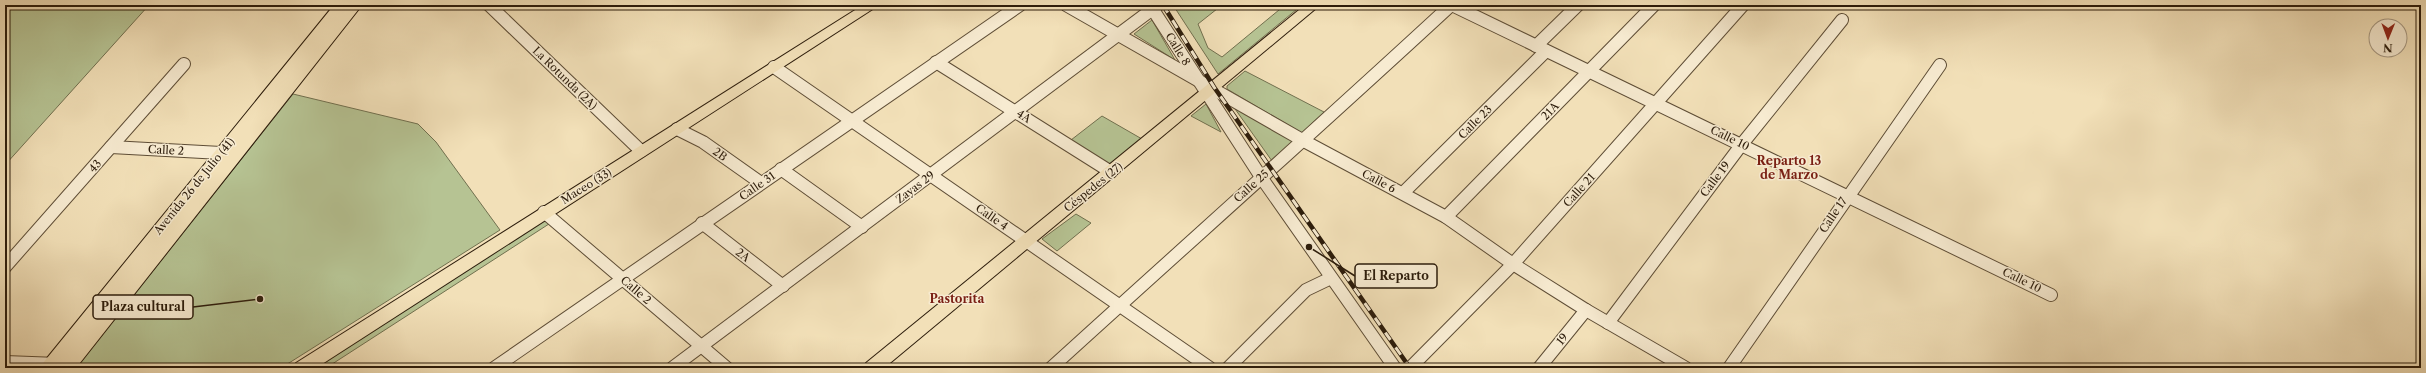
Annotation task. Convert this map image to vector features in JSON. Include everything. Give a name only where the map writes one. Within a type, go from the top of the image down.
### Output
[{"type":"main road","name":"Avenida 26 de Julio (41)","points":[[49,366],[341,5]]},
{"type":"main road","name":"Avenida 26 de Julio (41)","points":[[67,366],[355,5]]},
{"type":"main road","name":"Maceo (33)","points":[[302,368],[544,212],[872,5]]},
{"type":"main road","name":"Céspedes (27)","points":[[872,368],[1313,5]]},
{"type":"street","name":"La Rotunda (2A)","points":[[489,5],[641,151]]},
{"type":"street","name":"Calle 31","points":[[494,368],[1020,5]]},
{"type":"street","name":"Calle 6","points":[[1066,5],[1196,78],[1210,90],[1446,217],[1513,264],[1586,310],[1686,368]]},
{"type":"street","name":"Calle 10","points":[[1451,5],[1742,144],[2052,295]]},
{"type":"street","name":"Calle 25","points":[[1051,368],[1451,5]]},
{"type":"street","name":"Calle 23","points":[[1403,193],[1541,48],[1578,5]]},
{"type":"street","name":"21A","points":[[1446,217],[1654,5]]},
{"type":"street","name":"Calle 21","points":[[1410,368],[1513,264],[1743,5]]},
{"type":"street","name":"Zayas 29","points":[[672,368],[1017,112],[1120,34],[1153,6]]},
{"type":"street","name":"Calle 8","points":[[1153,6],[1196,78]]},
{"type":"street","name":"Calle 19","points":[[1608,323],[1742,144],[1842,20]]},
{"type":"street","name":"4A","points":[[936,62],[1110,172]]},
{"type":"street","name":"43","points":[[5,267],[184,64]]},
{"type":"street","name":"Calle 17","points":[[1729,368],[1847,196],[1940,65]]},
{"type":"street","name":"Calle 4","points":[[774,66],[1210,368]]},
{"type":"street","points":[[1210,90],[1261,177],[1396,368]]},
{"type":"street","name":"2B","points":[[677,128],[703,142],[761,183]]},
{"type":"street","name":"Calle 2","points":[[111,147],[221,152]]},
{"type":"street","points":[[782,169],[862,227]]},
{"type":"street","name":"Calle 2","points":[[544,212],[727,368]]},
{"type":"street","name":"2A","points":[[702,223],[783,286]]},
{"type":"street","points":[[1228,368],[1306,290],[1331,278]]},
{"type":"street","name":"19","points":[[1539,368],[1586,310]]},
{"type":"street","points":[[5,362],[67,366]]},
{"type":"green space","points":[[5,5],[149,5],[5,165]]},
{"type":"green space","points":[[1173,5],[1222,5],[1198,24],[1208,48],[1222,57],[1285,5],[1302,5],[1218,74]]},
{"type":"green space","points":[[1152,20],[1175,60],[1134,34]]},
{"type":"green space","points":[[1245,71],[1324,112],[1302,133],[1227,89],[1227,86]]},
{"type":"green space","points":[[293,94],[418,124],[436,142],[500,230],[281,368],[76,368]]},
{"type":"green space","points":[[1228,99],[1295,139],[1272,161]]},
{"type":"green space","points":[[1206,104],[1221,132],[1191,116]]},
{"type":"green space","points":[[1102,116],[1142,139],[1110,165],[1071,140]]},
{"type":"green space","points":[[1076,214],[1091,223],[1057,251],[1042,239]]},
{"type":"green space","points":[[546,218],[552,222],[326,368],[314,368]]},
{"type":"railway","points":[[1163,5],[1214,87],[1410,368]]},
{"type":"place","name":"El Reparto","points":[[1309,247]]},
{"type":"place","name":"Plaza cultural","points":[[260,299]]},
{"type":"district","name":"Reparto 13 de Marzo","points":[[1789,168]]},
{"type":"district","name":"Pastorita","points":[[957,299]]}]
